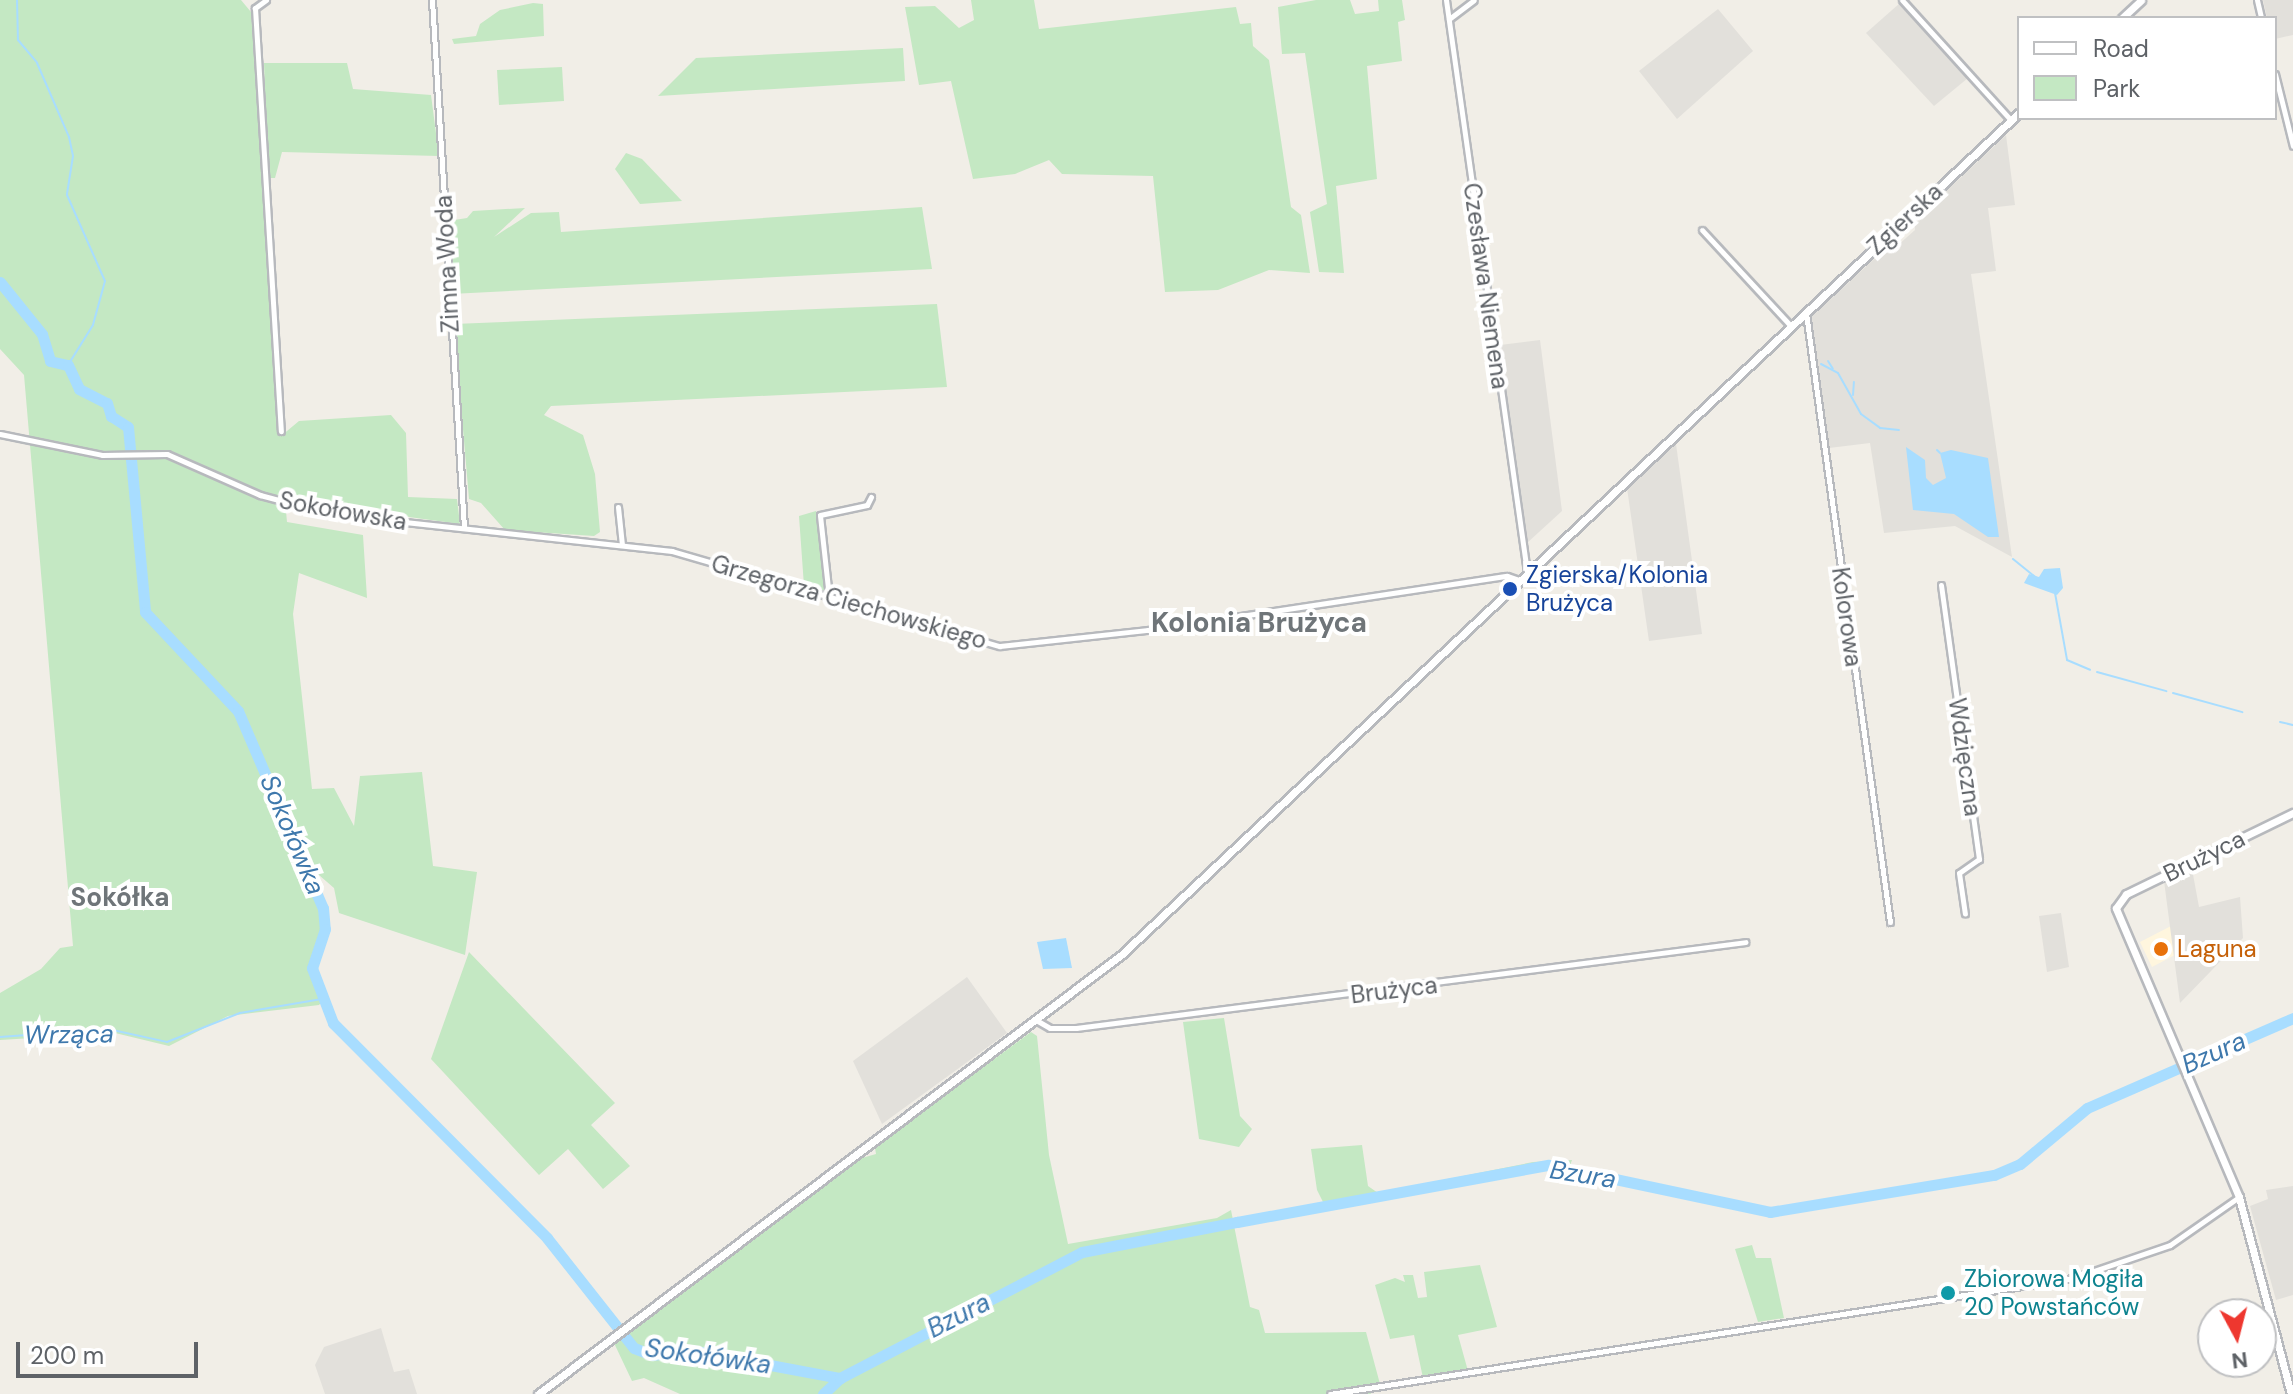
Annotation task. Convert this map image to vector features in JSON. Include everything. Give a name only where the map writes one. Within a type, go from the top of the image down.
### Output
[{"type":"main road","points":[[2124,16],[2141,0]]},
{"type":"main road","name":"Zgierska","points":[[538,1394],[1038,1023],[1121,955],[2017,115]]},
{"type":"main road","name":"Brużyca","points":[[2239,1197],[2117,917],[2117,902],[2293,813]]},
{"type":"main road","points":[[2239,1197],[2290,1378],[2291,1394]]},
{"type":"street","points":[[266,0],[255,8],[281,431]]},
{"type":"street","name":"Zimna Woda","points":[[432,0],[464,528]]},
{"type":"street","name":"Czesława Niemena","points":[[1446,0],[1527,572]]},
{"type":"street","points":[[1449,19],[1474,0]]},
{"type":"street","points":[[1902,0],[2011,120]]},
{"type":"street","points":[[2277,82],[2293,146]]},
{"type":"street","points":[[1702,230],[1791,326]]},
{"type":"street","name":"Kolorowa","points":[[1806,312],[1890,922]]},
{"type":"street","name":"Sokołowska","points":[[0,434],[124,455],[167,454],[260,495],[331,514],[464,528]]},
{"type":"street","points":[[829,597],[820,515],[867,505],[871,497]]},
{"type":"street","points":[[618,507],[622,545]]},
{"type":"street","name":"Grzegorza Ciechowskiego","points":[[464,528],[687,554],[982,643],[1018,645],[1507,576],[1519,580]]},
{"type":"street","name":"Wdzięczna","points":[[1941,585],[1979,859],[1959,873],[1965,914]]},
{"type":"street","name":"Brużyca","points":[[1038,1023],[1076,1028],[1368,994],[1746,942]]},
{"type":"street","points":[[1330,1394],[1382,1390],[2073,1278],[2170,1245],[2239,1197]]},
{"type":"shaded area","points":[[2263,0],[2293,0],[2293,35],[2277,39],[2277,16],[2267,16]]},
{"type":"shaded area","points":[[1900,3],[1968,78],[1934,106],[1866,33]]},
{"type":"shaded area","points":[[1718,9],[1753,51],[1677,119],[1639,71]]},
{"type":"shaded area","points":[[2006,135],[2015,205],[1988,208],[1996,271],[1971,274],[2012,557],[1955,526],[1884,533],[1870,443],[1829,448],[1811,317],[1887,247],[1897,246],[1915,230],[1914,221]]},
{"type":"shaded area","points":[[1540,340],[1562,511],[1527,543],[1500,345]]},
{"type":"shaded area","points":[[1676,444],[1702,634],[1649,641],[1627,488]]},
{"type":"shaded area","points":[[2192,869],[2199,907],[2240,897],[2243,938],[2180,1003],[2164,881]]},
{"type":"shaded area","points":[[2061,913],[2069,967],[2047,972],[2039,916]]},
{"type":"shaded area","points":[[2171,926],[2175,955],[2152,967],[2140,942]]},
{"type":"shaded area","points":[[967,977],[1007,1033],[882,1124],[853,1061]]},
{"type":"shaded area","points":[[2293,1186],[2293,1295],[2277,1300],[2250,1206],[2268,1199],[2266,1190]]},
{"type":"shaded area","points":[[381,1328],[394,1372],[409,1369],[417,1394],[325,1394],[315,1365],[324,1347]]},
{"type":"green space","points":[[0,0],[241,0],[251,12],[281,436],[299,421],[391,415],[406,433],[408,497],[457,499],[460,524],[285,500],[287,522],[363,535],[367,598],[299,573],[293,614],[312,789],[334,788],[354,826],[360,776],[422,772],[433,866],[477,872],[465,955],[339,913],[334,888],[312,869],[325,934],[315,960],[325,998],[319,1005],[228,1016],[169,1046],[115,1033],[0,1040],[0,993],[41,969],[60,948],[73,946],[24,375],[0,349]]},
{"type":"green space","points":[[971,0],[1034,0],[1039,29],[1236,7],[1240,24],[1251,23],[1253,46],[1269,60],[1291,207],[1301,215],[1310,273],[1269,270],[1218,290],[1165,292],[1153,176],[1062,174],[1049,160],[1015,174],[973,179],[951,81],[919,85],[905,7],[935,6],[959,28],[974,20]]},
{"type":"green space","points":[[1316,0],[1350,0],[1355,14],[1379,11],[1378,0],[1402,0],[1405,20],[1398,22],[1402,61],[1367,66],[1377,179],[1336,186],[1344,273],[1319,272],[1310,212],[1327,204],[1305,53],[1282,54],[1278,7]]},
{"type":"green space","points":[[543,4],[544,36],[454,44],[452,39],[476,36],[480,24],[500,10]]},
{"type":"green space","points":[[903,48],[905,81],[658,96],[696,58]]},
{"type":"green space","points":[[264,63],[347,63],[353,89],[431,95],[439,156],[282,152],[275,178],[268,178]]},
{"type":"green space","points":[[562,67],[564,101],[499,105],[497,70]]},
{"type":"green space","points":[[626,153],[642,159],[682,201],[640,204],[615,169]]},
{"type":"green space","points":[[922,207],[932,269],[451,294],[448,221],[467,218],[473,211],[525,208],[494,237],[531,213],[559,212],[561,232]]},
{"type":"green space","points":[[937,304],[947,387],[551,406],[544,415],[583,435],[595,474],[600,532],[594,536],[505,530],[481,503],[469,499],[454,324]]},
{"type":"green space","points":[[816,511],[825,591],[804,586],[799,516]]},
{"type":"green space","points":[[469,952],[615,1103],[591,1125],[630,1166],[603,1189],[568,1149],[539,1175],[431,1059]]},
{"type":"green space","points":[[1224,1018],[1240,1116],[1252,1129],[1239,1147],[1199,1139],[1183,1022]]},
{"type":"green space","points":[[1031,1032],[1037,1036],[1049,1155],[1068,1244],[1217,1218],[1231,1210],[1250,1307],[1259,1310],[1265,1333],[1366,1332],[1380,1384],[1368,1386],[1371,1394],[680,1394],[644,1378],[632,1381],[614,1343],[862,1158],[876,1154],[875,1148]]},
{"type":"green space","points":[[1362,1145],[1368,1186],[1378,1193],[1533,1162],[1572,1160],[1569,1168],[1537,1167],[1325,1206],[1317,1190],[1311,1149]]},
{"type":"green space","points":[[1752,1245],[1756,1258],[1771,1258],[1784,1318],[1758,1322],[1735,1249]]},
{"type":"green space","points":[[1480,1265],[1497,1327],[1458,1335],[1468,1371],[1423,1378],[1414,1335],[1390,1339],[1375,1285],[1395,1278],[1405,1282],[1403,1275],[1413,1275],[1418,1298],[1427,1297],[1424,1272]]},
{"type":"water","points":[[1906,447],[1925,460],[1926,478],[1933,485],[1946,478],[1940,453],[1951,450],[1988,458],[1999,537],[1988,537],[1954,514],[1913,510]]},
{"type":"water","points":[[2060,568],[2063,588],[2057,595],[2024,583],[2029,574],[2039,577],[2044,569]]},
{"type":"water","points":[[1066,938],[1072,968],[1043,969],[1037,942]]},
{"type":"waterway","name":"Zimna Woda","points":[[17,0],[18,40],[37,63],[69,137],[73,156],[67,195],[105,281],[93,325],[68,365]]},
{"type":"waterway","name":"Sokołówka","points":[[0,282],[42,334],[50,361],[68,365],[79,389],[107,403],[111,416],[128,427],[145,612],[238,711],[323,908],[325,929],[312,968],[333,1023],[547,1238],[634,1348],[652,1355],[690,1350],[840,1378]]},
{"type":"waterway","points":[[1828,361],[1833,369]]},
{"type":"waterway","points":[[1821,364],[1838,373],[1861,414],[1880,428],[1899,430]]},
{"type":"waterway","points":[[1853,395],[1854,382]]},
{"type":"waterway","points":[[1937,450],[1940,453]]},
{"type":"waterway","points":[[2013,559],[2038,579]]},
{"type":"waterway","points":[[2055,593],[2067,660],[2090,670]]},
{"type":"waterway","points":[[2097,672],[2166,691]]},
{"type":"waterway","points":[[2173,693],[2242,712]]},
{"type":"waterway","points":[[2280,722],[2293,725]]},
{"type":"waterway","name":"Wrząca","points":[[0,1037],[108,1029],[167,1042],[240,1013],[322,999]]},
{"type":"waterway","name":"Bzura","points":[[823,1394],[840,1378],[1082,1252],[1237,1222],[1549,1165],[1770,1212],[1994,1175],[2020,1164],[2087,1108],[2293,1018]]},
{"type":"place","name":"Zgierska/Kolonia Brużyca","points":[[1510,589]]},
{"type":"place","name":"Laguna","points":[[2161,949]]},
{"type":"place","name":"Zbiorowa Mogiła 20 Powstańców","points":[[1948,1293]]},
{"type":"district","name":"Kolonia Brużyca","points":[[1259,623]]},
{"type":"district","name":"Sokółka","points":[[120,898]]}]
